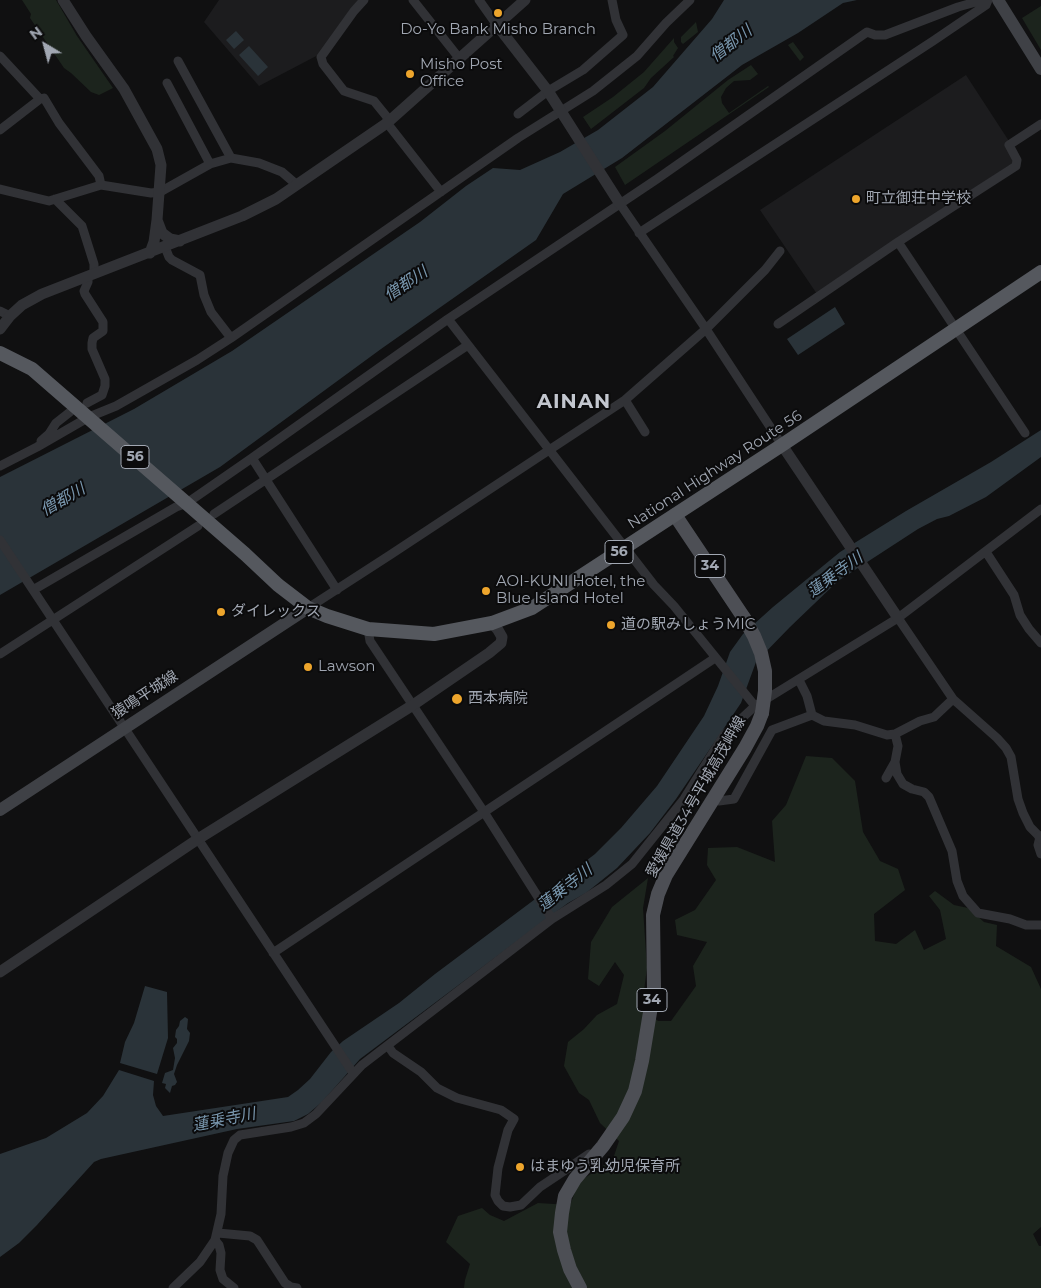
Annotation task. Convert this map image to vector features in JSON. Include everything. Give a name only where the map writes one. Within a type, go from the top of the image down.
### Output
[{"type":"highway","name":"National Highway Route 56","points":[[0,353],[32,369],[89,413],[278,585],[308,608],[368,629],[434,634],[492,623],[532,608],[782,445],[1041,272]]},
{"type":"main road","points":[[998,0],[1041,68]]},
{"type":"main road","name":"34","points":[[675,515],[754,636],[761,653],[765,672],[765,691],[758,709]]},
{"type":"main road","name":"猿鳴平城線","points":[[0,810],[308,608]]},
{"type":"main road","name":"愛媛県道34号平城高茂岬線","points":[[580,1288],[570,1269],[560,1232],[565,1196],[575,1179],[623,1117],[635,1091],[654,988],[653,915],[658,894],[666,875],[757,726],[758,709]]},
{"type":"street","points":[[63,0],[124,89],[158,149],[161,165],[160,192],[154,242],[150,252]]},
{"type":"street","points":[[364,0],[321,57],[327,71],[344,91],[374,101],[386,117],[387,123],[441,192]]},
{"type":"street","points":[[413,0],[459,58]]},
{"type":"street","points":[[479,0],[548,91],[618,202],[706,329],[847,543],[953,699],[998,738],[1012,757],[1018,800],[1030,827],[1040,838],[1038,845],[1041,854]]},
{"type":"street","points":[[0,329],[5,313],[42,294],[180,241],[276,200],[387,123],[525,0]]},
{"type":"street","points":[[518,114],[548,91],[583,70],[623,35],[616,20],[612,0]]},
{"type":"street","points":[[0,466],[37,448],[89,413],[116,406],[197,360],[231,338],[441,192],[593,91],[637,56],[666,23],[690,0]]},
{"type":"street","points":[[32,587],[176,507],[183,499],[252,458],[448,319],[867,32],[875,35],[886,35],[958,7],[983,0]]},
{"type":"street","points":[[639,233],[933,41],[986,5],[988,0]]},
{"type":"street","points":[[0,56],[40,99],[44,98],[59,123],[98,176],[101,185]]},
{"type":"street","points":[[178,60],[231,158]]},
{"type":"street","points":[[167,83],[210,164]]},
{"type":"street","points":[[0,130],[40,99]]},
{"type":"street","points":[[778,324],[898,242],[1016,166],[1018,160],[1009,145],[1041,124]]},
{"type":"street","points":[[0,189],[49,201],[101,185],[151,193],[160,192],[210,164],[231,158],[259,164],[282,172],[297,185]]},
{"type":"street","points":[[55,199],[82,226],[94,264],[84,294],[103,322],[104,327],[102,331],[93,338],[92,349],[105,379],[105,386],[102,395],[89,413]]},
{"type":"street","points":[[157,220],[162,233],[180,241]]},
{"type":"street","points":[[898,242],[1025,434]]},
{"type":"street","points":[[165,247],[172,260],[200,275],[204,294],[211,312],[231,338]]},
{"type":"street","points":[[308,608],[625,400],[706,329],[780,251]]},
{"type":"street","points":[[448,319],[550,448],[625,548],[758,709]]},
{"type":"street","points":[[214,514],[468,345]]},
{"type":"street","points":[[625,400],[646,432]]},
{"type":"street","points":[[37,448],[38,444],[49,434],[52,427],[70,412]]},
{"type":"street","points":[[252,458],[337,590]]},
{"type":"street","points":[[173,1288],[200,1262],[216,1236],[221,1214],[223,1176],[228,1153],[234,1140],[240,1135],[291,1127],[304,1123],[326,1105],[351,1071],[388,1046],[551,917],[606,885],[632,864],[684,799],[724,735],[799,680],[898,618],[1041,509]]},
{"type":"street","points":[[0,654],[198,526]]},
{"type":"street","points":[[0,540],[351,1071]]},
{"type":"street","points":[[986,552],[1014,595],[1020,615],[1041,643]]},
{"type":"street","points":[[0,972],[198,840],[413,705],[501,643],[502,637],[492,623]]},
{"type":"street","points":[[368,629],[370,641],[484,812],[551,917]]},
{"type":"street","points":[[273,953],[716,660]]},
{"type":"street","points":[[799,680],[807,696],[812,715]]},
{"type":"street","points":[[719,801],[734,799],[772,730],[812,715],[824,721],[855,725],[887,734],[895,734],[920,721],[934,717],[953,699]]},
{"type":"street","points":[[886,778],[894,762],[898,746],[895,734]]},
{"type":"street","points":[[894,762],[897,774],[903,784],[924,792],[929,797],[952,851],[957,881],[963,896],[978,912],[1010,919],[1026,925],[1041,925]]},
{"type":"street","points":[[388,1046],[393,1053],[421,1072],[437,1088],[457,1098],[501,1110],[514,1119],[506,1136],[498,1168],[496,1194],[503,1206],[521,1205],[540,1187],[589,1154],[595,1155]]},
{"type":"street","points":[[216,1236],[221,1253],[220,1270],[223,1279],[234,1288]]},
{"type":"street","points":[[216,1236],[250,1236],[257,1240],[285,1283],[297,1288]]},
{"type":"shaded area","points":[[22,0],[56,0],[77,36],[113,88],[99,95],[91,92],[64,68],[30,18],[31,14]]},
{"type":"shaded area","points":[[219,0],[359,0],[320,54],[259,86],[204,22]]},
{"type":"shaded area","points":[[1041,6],[1041,50],[1022,18]]},
{"type":"shaded area","points":[[696,22],[698,32],[683,44],[681,37]]},
{"type":"shaded area","points":[[674,38],[678,48],[674,57],[651,78],[644,88],[591,129],[583,117],[613,97],[644,72]]},
{"type":"shaded area","points":[[793,42],[804,57],[800,61],[788,45]]},
{"type":"shaded area","points":[[751,65],[758,74],[750,80],[734,81],[726,88],[721,97],[722,103],[729,113],[769,87],[625,185],[615,167],[665,131],[728,80]]},
{"type":"shaded area","points":[[966,75],[1020,158],[817,294],[760,210]]},
{"type":"shaded area","points":[[806,756],[832,758],[855,781],[863,832],[880,861],[898,869],[905,890],[874,914],[875,941],[896,944],[915,930],[924,950],[946,939],[940,910],[929,896],[935,891],[954,905],[968,908],[984,922],[997,925],[996,946],[1031,967],[1041,989],[1041,1227],[1033,1234],[1039,1246],[1041,1246],[1041,1288],[464,1288],[470,1264],[446,1242],[458,1216],[482,1208],[490,1215],[504,1221],[538,1203],[570,1205],[579,1182],[613,1159],[619,1141],[600,1123],[589,1100],[579,1093],[564,1066],[568,1042],[597,1015],[617,1004],[624,975],[615,962],[599,986],[588,979],[591,942],[612,907],[648,878],[643,908],[647,968],[642,1006],[658,1021],[671,1021],[696,986],[693,966],[707,942],[677,935],[675,920],[695,910],[716,880],[707,865],[708,848],[737,847],[775,862],[772,821],[786,805]]},
{"type":"water","name":"僧都川","points":[[724,0],[857,0],[843,3],[798,33],[742,65],[622,158],[563,194],[536,240],[381,349],[220,467],[0,595],[0,477],[134,409],[232,351],[420,222],[466,186],[493,168],[520,170],[560,152],[598,130],[653,87],[712,19]]},
{"type":"water","points":[[236,31],[244,40],[234,49],[226,40]]},
{"type":"water","points":[[249,46],[268,67],[258,76],[239,55]]},
{"type":"water","points":[[835,307],[845,324],[798,355],[787,339]]},
{"type":"water","name":"蓮乗寺川","points":[[1041,430],[1041,457],[986,497],[918,529],[838,581],[756,662],[741,703],[676,799],[650,833],[617,868],[586,893],[568,903],[360,1059],[322,1102],[308,1114],[294,1121],[237,1129],[94,1162],[37,1225],[19,1243],[0,1257],[0,1154],[46,1138],[87,1113],[103,1096],[119,1070],[154,1081],[153,1095],[156,1106],[163,1116],[288,1097],[310,1079],[331,1052],[343,1041],[399,1003],[595,854],[621,828],[657,786],[704,716],[718,686],[730,652],[743,634],[773,607],[840,552]]},
{"type":"water","points":[[145,986],[167,992],[168,1038],[157,1074],[120,1063],[125,1042],[134,1023]]},
{"type":"water","points":[[185,1017],[188,1019],[189,1041],[177,1065],[174,1074],[177,1082],[172,1086],[170,1093],[165,1088],[166,1084],[162,1083],[165,1073],[173,1070],[175,1058],[173,1048],[177,1043],[175,1037],[176,1030],[180,1021]]},
{"type":"place","name":"Do-Yo Bank Misho Branch","points":[[498,13]]},
{"type":"place","name":"Misho Post Office","points":[[410,74]]},
{"type":"place","name":"町立御荘中学校","points":[[856,199]]},
{"type":"place","name":"AOI-KUNI Hotel, the Blue Island Hotel","points":[[486,591]]},
{"type":"place","name":"ダイレックス","points":[[221,612]]},
{"type":"place","name":"道の駅みしょうMIC","points":[[611,625]]},
{"type":"place","name":"Lawson","points":[[308,667]]},
{"type":"place","name":"西本病院","points":[[457,699]]},
{"type":"place","name":"はまゆう乳幼児保育所","points":[[520,1167]]},
{"type":"district","name":"AINAN","points":[[574,402]]}]
